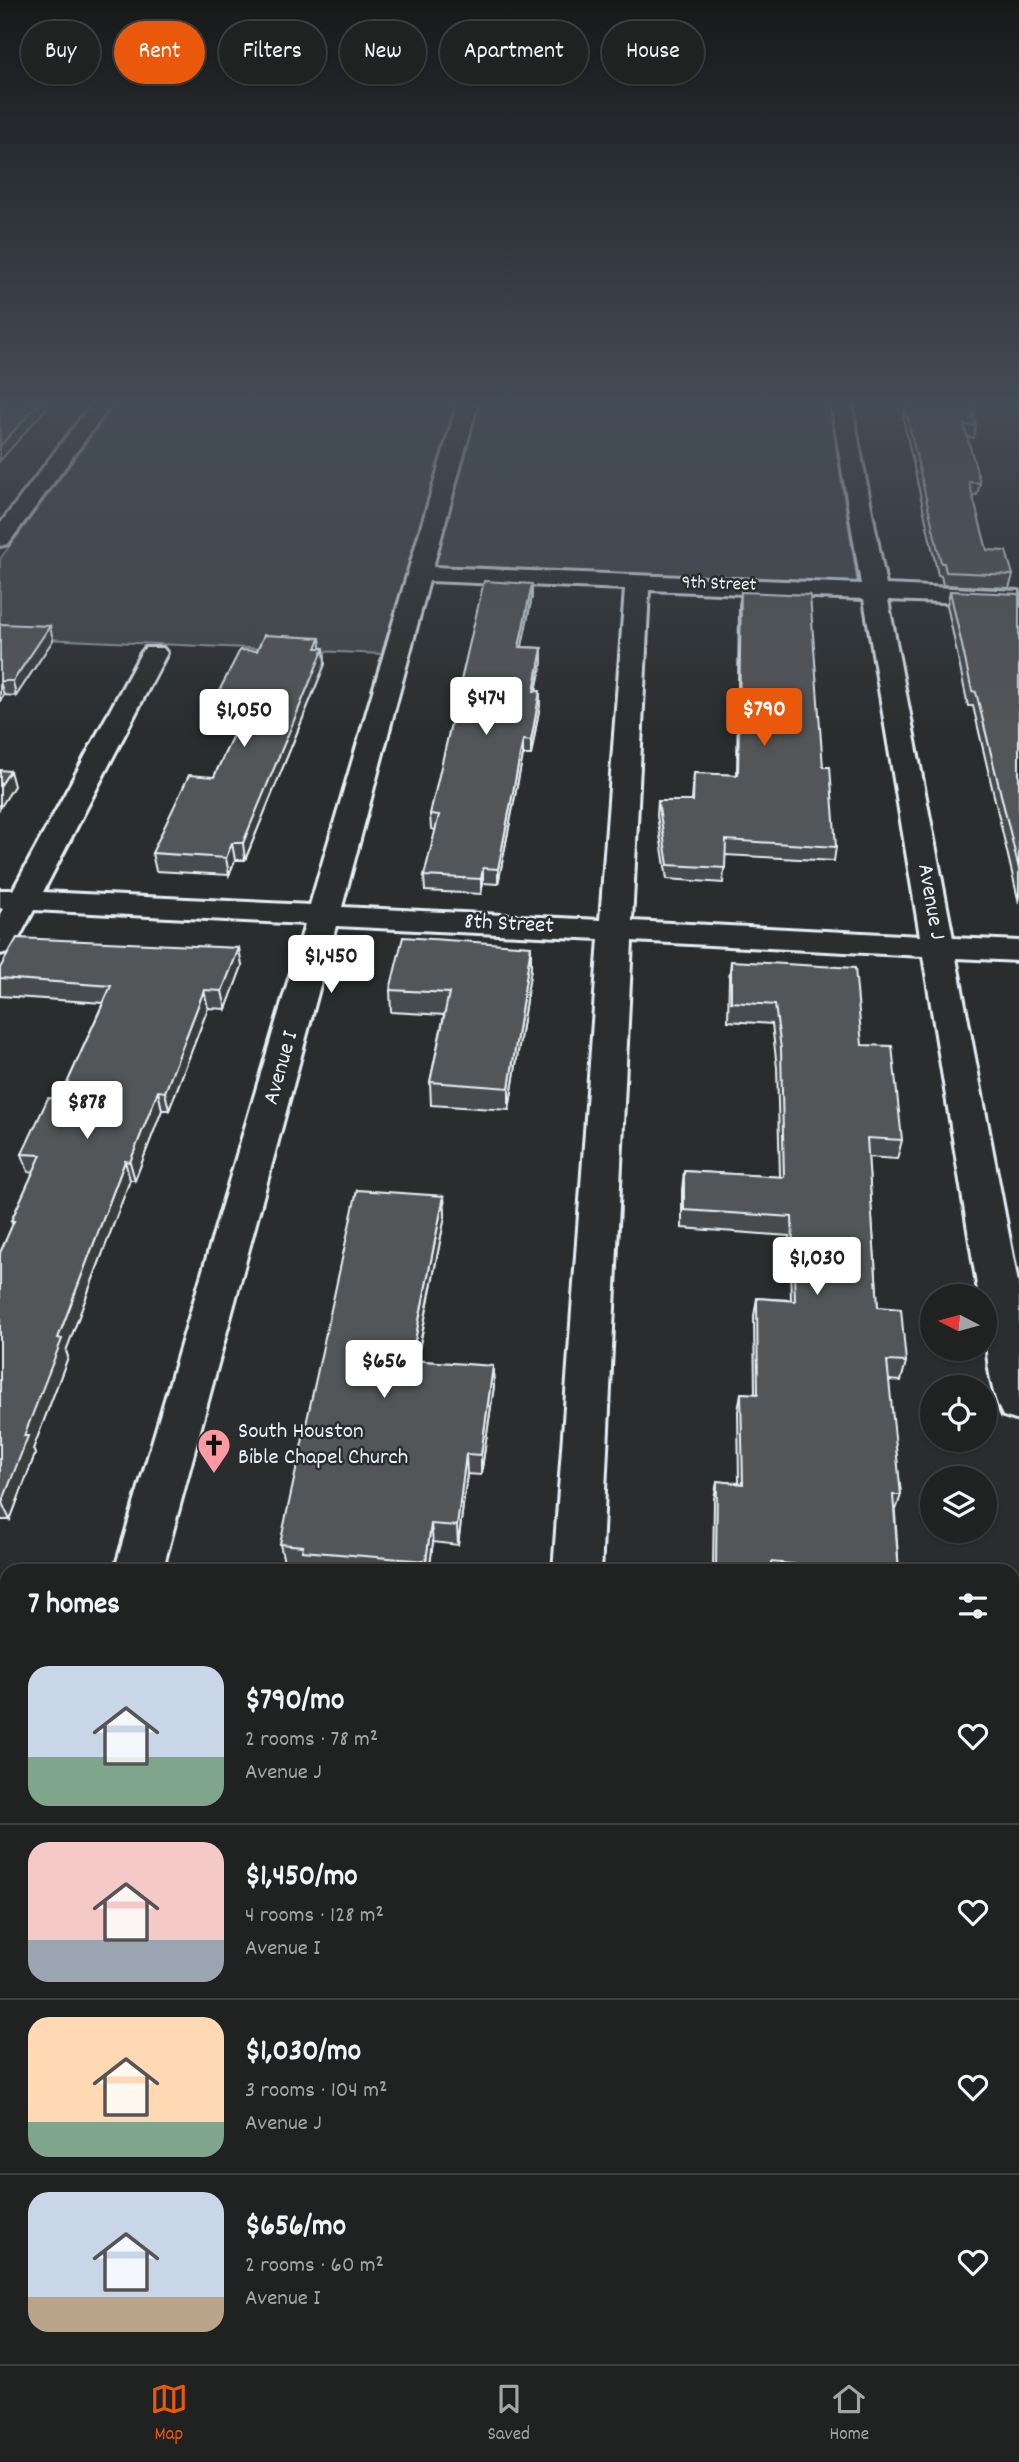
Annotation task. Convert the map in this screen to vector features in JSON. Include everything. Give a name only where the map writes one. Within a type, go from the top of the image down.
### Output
[{"type":"street","points":[[0,539],[20,512]]},
{"type":"street","name":"Avenue I","points":[[140,1564],[437,512]]},
{"type":"street","name":"Avenue J","points":[[860,512],[1019,1403]]},
{"type":"street","name":"9th Street","points":[[420,573],[1019,598]]},
{"type":"street","points":[[577,1564],[637,582]]},
{"type":"street","points":[[0,944],[12,900],[154,653]]},
{"type":"street","name":"8th Street","points":[[12,900],[1019,951]]},
{"type":"shaded area","points":[[35,512],[846,512],[858,585],[410,568],[383,654],[0,637],[0,559]]},
{"type":"building","points":[[929,512],[977,512],[987,550],[1006,551],[1013,575],[946,572],[944,563],[941,563]]},
{"type":"building","points":[[484,581],[532,584],[519,647],[542,648],[534,691],[540,691],[531,741],[523,740],[498,869],[483,868],[481,879],[424,876],[439,815],[430,814]]},
{"type":"building","points":[[950,591],[1019,596],[1019,869],[976,692],[972,691]]},
{"type":"building","points":[[741,592],[810,595],[823,767],[830,767],[836,847],[726,840],[725,868],[668,865],[658,801],[693,801],[694,773],[738,775]]},
{"type":"building","points":[[0,624],[50,626],[13,681],[0,681]]},
{"type":"building","points":[[264,635],[320,638],[316,648],[324,648],[243,843],[232,843],[226,858],[152,853],[189,775],[214,777],[251,695],[218,693],[240,650],[257,651]]},
{"type":"building","points":[[0,770],[10,771],[0,786]]},
{"type":"building","points":[[403,937],[531,946],[509,1088],[430,1082],[449,993],[390,990]]},
{"type":"building","points":[[17,938],[239,948],[222,991],[204,990],[165,1092],[158,1091],[130,1162],[125,1161],[58,1338],[62,1339],[24,1436],[28,1436],[0,1503],[0,1253],[14,1221],[11,1221],[41,1155],[22,1154],[48,1098],[60,1099],[111,986],[0,978],[0,968]]},
{"type":"building","points":[[731,961],[855,968],[862,1045],[892,1046],[902,1140],[867,1138],[878,1307],[901,1309],[906,1362],[887,1361],[901,1495],[893,1495],[898,1564],[716,1564],[717,1481],[743,1484],[741,1393],[758,1394],[757,1298],[795,1301],[792,1217],[684,1210],[684,1171],[784,1177],[781,1049],[775,1005],[731,1002]]},
{"type":"building","points":[[357,1190],[444,1196],[411,1360],[493,1366],[481,1455],[466,1454],[457,1526],[431,1524],[426,1561],[302,1551],[303,1546],[280,1544]]},
{"type":"place","name":"South Houston Bible Chapel Church","points":[[214,1475]]}]
